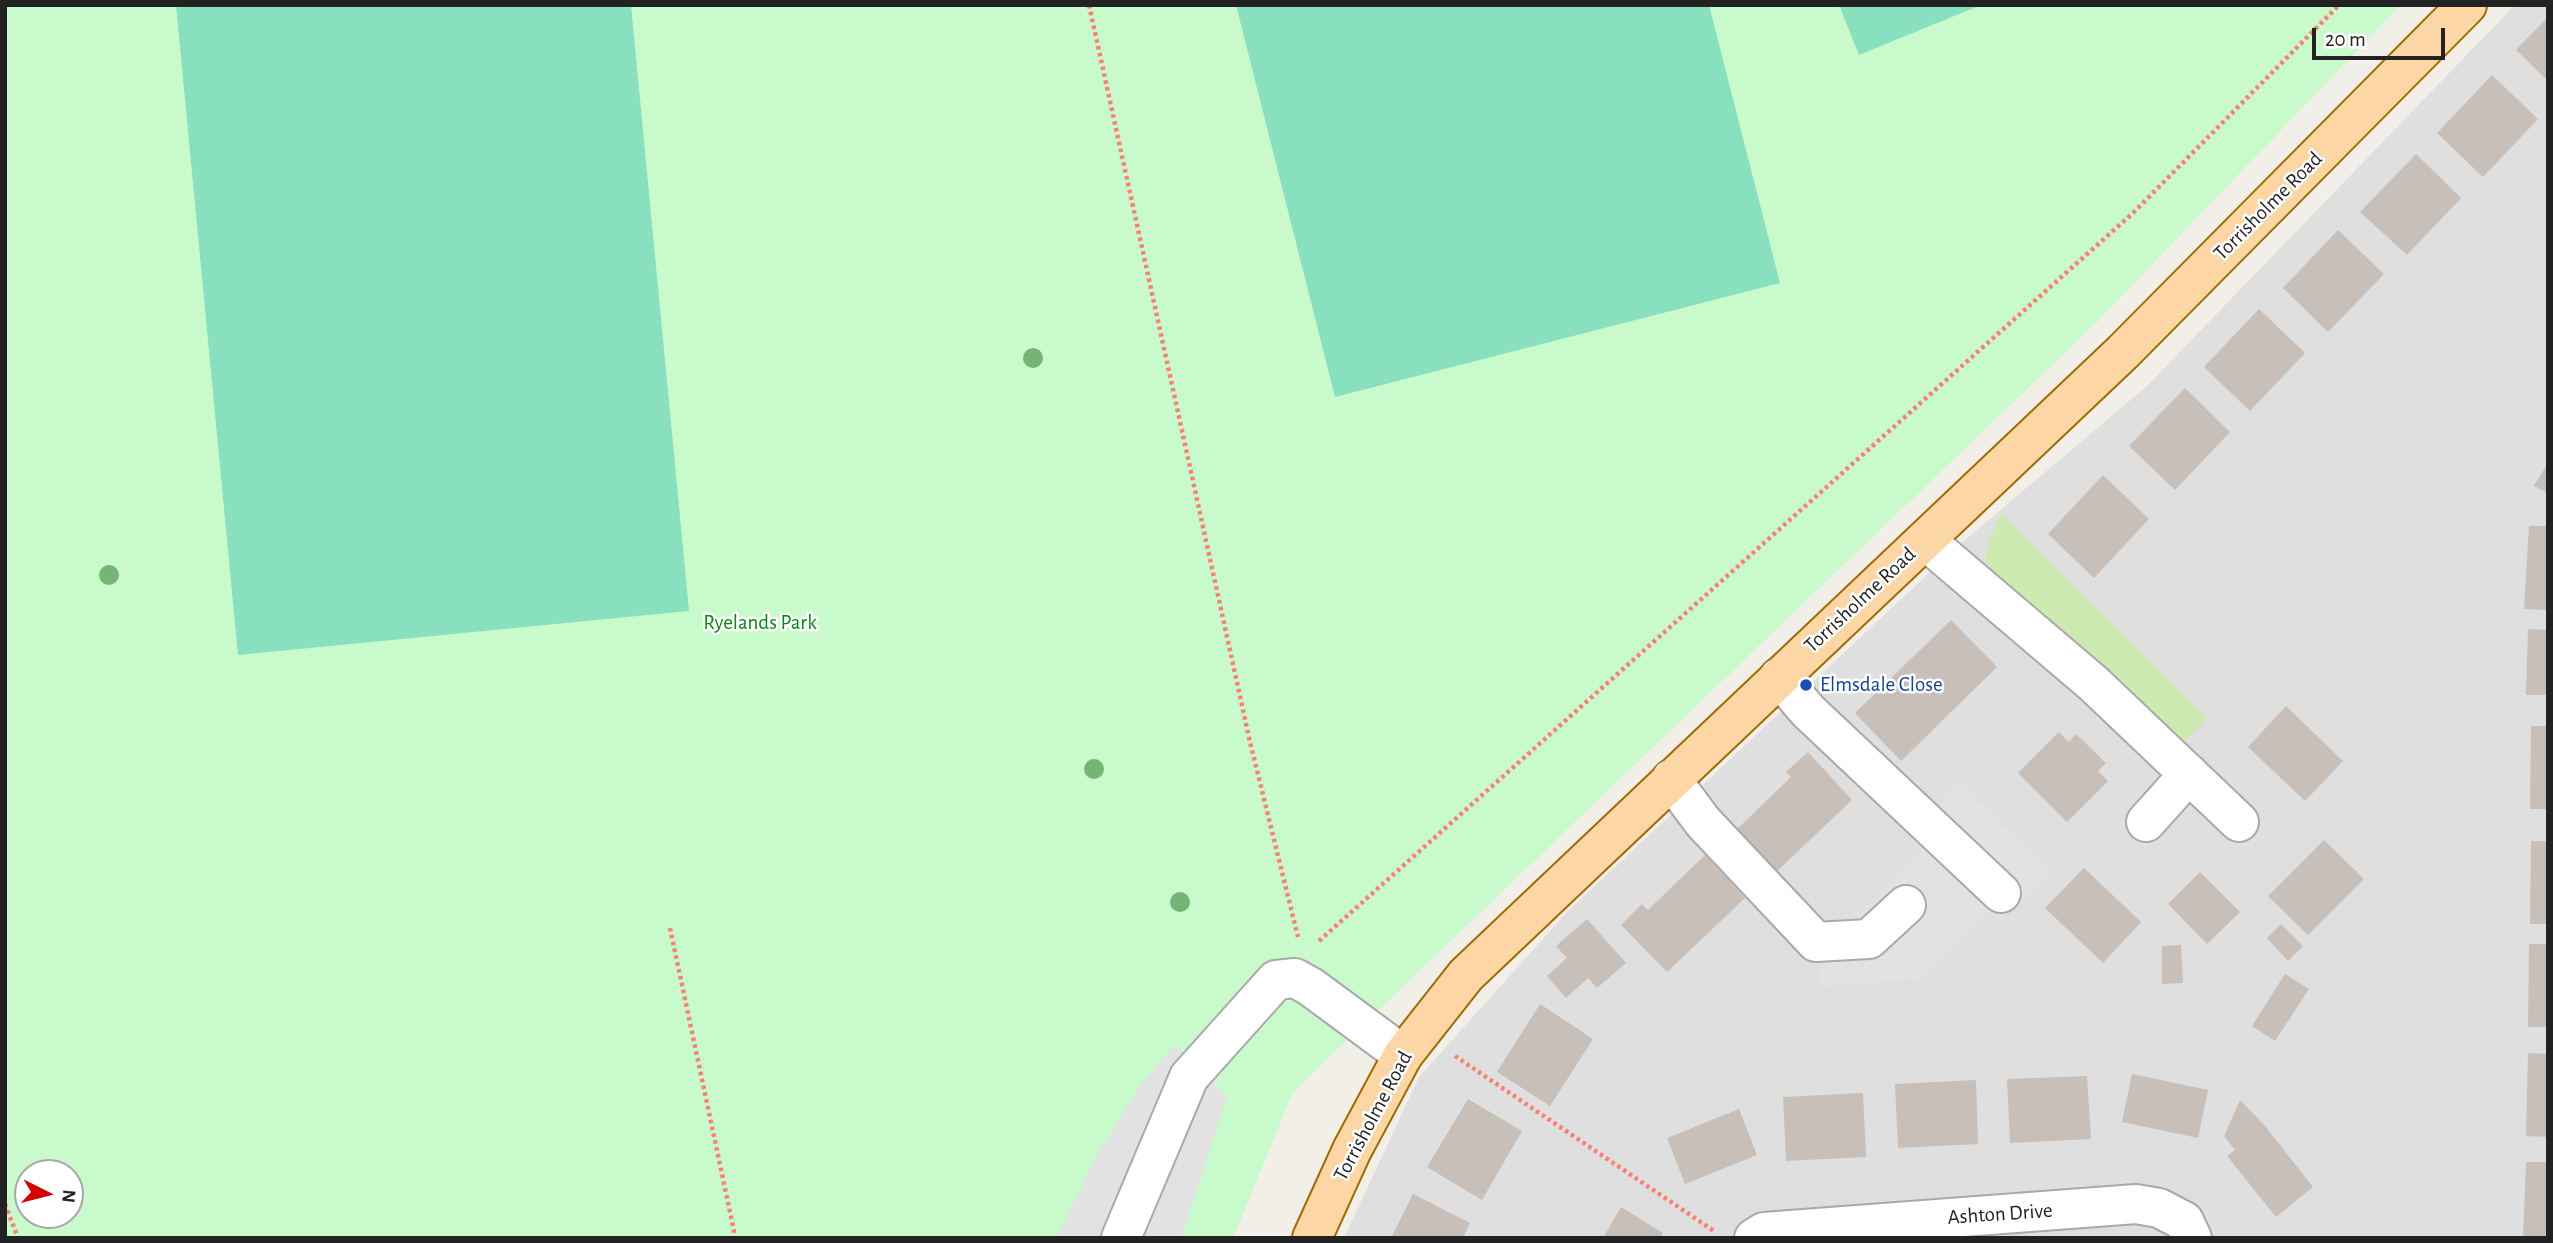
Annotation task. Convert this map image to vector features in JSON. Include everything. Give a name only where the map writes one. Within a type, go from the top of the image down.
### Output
[{"type":"main road","name":"Torrisholme Road","points":[[1312,1238],[1352,1150],[1412,1044],[1466,975],[2123,352],[2467,5]]},
{"type":"street","points":[[1925,540],[2094,684],[2239,822]]},
{"type":"street","points":[[1779,677],[1808,710],[2001,893]]},
{"type":"street","points":[[2147,822],[2189,774]]},
{"type":"street","points":[[1671,779],[1703,822],[1816,942],[1869,939],[1906,905]]},
{"type":"street","points":[[1121,1238],[1189,1077],[1276,980],[1295,978],[1412,1044]]},
{"type":"street","name":"Ashton Drive","points":[[1754,1238],[1763,1232],[2136,1204],[2159,1208],[2184,1221],[2192,1238]]},
{"type":"path","points":[[1089,5],[1250,742],[1300,942]]},
{"type":"path","points":[[1313,947],[2133,214],[2339,5]]},
{"type":"path","points":[[670,928],[734,1231],[732,1238]]},
{"type":"path","points":[[1412,1044],[1724,1238]]},
{"type":"path","points":[[5,1204],[18,1238]]},
{"type":"shaded area","points":[[2515,5],[2548,5],[2548,1238],[1344,1238],[1419,1077],[1568,911],[1958,546],[2147,386]]},
{"type":"shaded area","points":[[1960,785],[2052,873],[1999,922],[1985,910],[1919,979],[1818,987],[1822,923],[1851,923],[1923,850],[1935,811]]},
{"type":"shaded area","points":[[1174,1045],[1227,1096],[1181,1238],[1057,1238],[1096,1157],[1137,1090]]},
{"type":"green space","name":"Ryelands Park","points":[[5,5],[2401,5],[2095,324],[1293,1092],[1233,1238],[5,1238]]},
{"type":"green space","points":[[176,5],[631,5],[689,611],[238,655]]},
{"type":"green space","points":[[1236,5],[1709,5],[1780,283],[1335,397]]},
{"type":"green space","points":[[1839,5],[1981,5],[1859,55]]},
{"type":"green space","points":[[2001,514],[2207,718],[2186,741],[1996,581],[1985,559],[1990,538]]},
{"type":"building","points":[[2548,17],[2548,81],[2516,50]]},
{"type":"building","points":[[2492,75],[2538,119],[2483,177],[2437,133]]},
{"type":"building","points":[[2416,154],[2461,198],[2407,255],[2360,212]]},
{"type":"building","points":[[2338,230],[2384,274],[2328,332],[2283,288]]},
{"type":"building","points":[[2259,309],[2305,353],[2250,411],[2204,367]]},
{"type":"building","points":[[2185,388],[2230,432],[2175,490],[2129,446]]},
{"type":"building","points":[[2548,462],[2548,493],[2534,486]]},
{"type":"building","points":[[2103,475],[2149,519],[2094,578],[2048,534]]},
{"type":"building","points":[[2529,526],[2548,526],[2548,610],[2524,609]]},
{"type":"building","points":[[1951,620],[1997,667],[1901,761],[1855,713]]},
{"type":"building","points":[[2528,629],[2548,630],[2548,695],[2526,695]]},
{"type":"building","points":[[2286,706],[2343,761],[2305,801],[2248,747]]},
{"type":"building","points":[[2531,726],[2548,726],[2548,809],[2530,809]]},
{"type":"building","points":[[2059,732],[2069,742],[2076,734],[2106,763],[2098,771],[2108,781],[2067,822],[2018,773]]},
{"type":"building","points":[[1808,752],[1852,800],[1774,874],[1734,832],[1791,777],[1786,772]]},
{"type":"building","points":[[2324,840],[2364,879],[2308,935],[2268,896]]},
{"type":"building","points":[[2531,841],[2548,841],[2548,924],[2530,924]]},
{"type":"building","points":[[1705,855],[1745,898],[1667,972],[1621,925],[1642,904],[1648,910]]},
{"type":"building","points":[[2084,868],[2141,922],[2103,963],[2045,908]]},
{"type":"building","points":[[2200,872],[2240,912],[2207,944],[2168,904]]},
{"type":"building","points":[[1587,919],[1626,963],[1597,988],[1588,978],[1566,998],[1547,976],[1567,958],[1556,946]]},
{"type":"building","points":[[2281,924],[2303,946],[2288,961],[2267,938]]},
{"type":"building","points":[[2529,944],[2548,944],[2548,1027],[2528,1027]]},
{"type":"building","points":[[2181,945],[2183,983],[2162,984],[2162,946]]},
{"type":"building","points":[[2285,974],[2309,989],[2275,1041],[2252,1026]]},
{"type":"building","points":[[1540,1004],[1593,1039],[1550,1106],[1497,1072]]},
{"type":"building","points":[[2528,1053],[2548,1054],[2548,1137],[2526,1136]]},
{"type":"building","points":[[2132,1074],[2208,1090],[2198,1138],[2122,1122]]},
{"type":"building","points":[[2087,1076],[2091,1139],[2010,1143],[2007,1079]]},
{"type":"building","points":[[1976,1080],[1978,1144],[1898,1148],[1895,1084]]},
{"type":"building","points":[[1863,1093],[1866,1157],[1786,1161],[1783,1097]]},
{"type":"building","points":[[1468,1099],[1522,1131],[1482,1200],[1427,1167]]},
{"type":"building","points":[[2240,1100],[2265,1126],[2313,1187],[2276,1217],[2227,1156],[2235,1150],[2224,1136]]},
{"type":"building","points":[[1739,1109],[1757,1155],[1685,1184],[1667,1138]]},
{"type":"building","points":[[2526,1162],[2548,1162],[2548,1238],[2523,1238]]},
{"type":"building","points":[[1413,1194],[1470,1223],[1463,1238],[1391,1238]]},
{"type":"building","points":[[1621,1207],[1663,1233],[1660,1238],[1603,1238]]},
{"type":"place","name":"Elmsdale Close","points":[[1806,685]]}]
